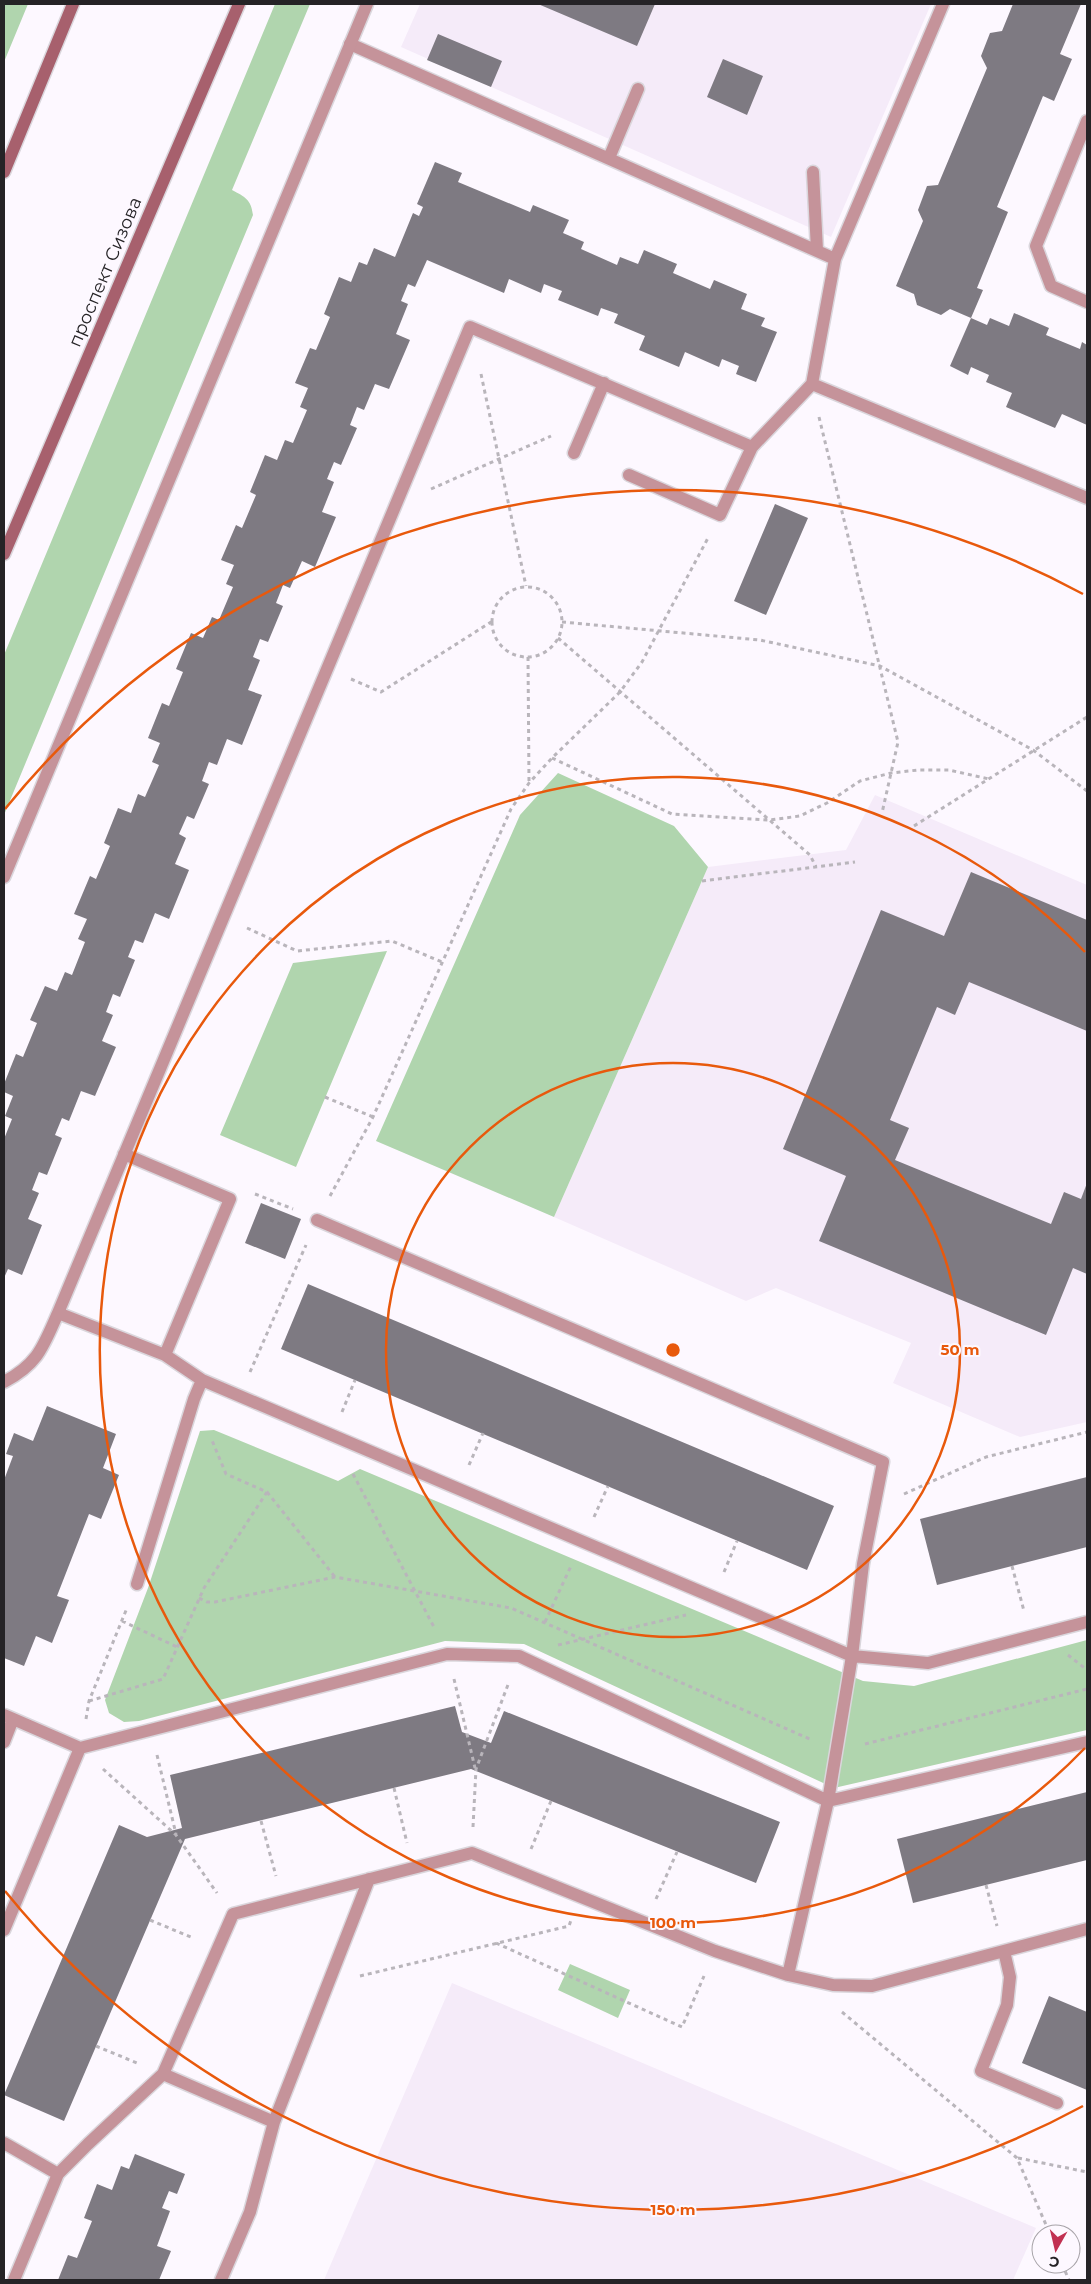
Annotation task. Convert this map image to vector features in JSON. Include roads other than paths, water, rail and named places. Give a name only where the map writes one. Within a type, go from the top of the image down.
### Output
[{"type":"main road","points":[[4,172],[73,4]]},
{"type":"main road","name":"проспект Сизова","points":[[4,554],[239,4]]},
{"type":"street","points":[[4,877],[367,4]]},
{"type":"street","points":[[629,475],[720,515],[752,447],[812,384],[835,259],[943,4]]},
{"type":"street","points":[[350,44],[835,259]]},
{"type":"street","points":[[609,158],[638,89]]},
{"type":"street","points":[[1087,121],[1036,246],[1050,286],[1087,302]]},
{"type":"street","points":[[813,172],[817,250]]},
{"type":"street","points":[[4,1382],[24,1372],[42,1349],[58,1313],[470,327],[752,447]]},
{"type":"street","points":[[574,453],[604,383]]},
{"type":"street","points":[[812,384],[1087,498]]},
{"type":"street","points":[[124,1154],[230,1199],[165,1355]]},
{"type":"street","points":[[317,1220],[883,1462],[862,1564],[852,1656],[828,1801],[788,1975]]},
{"type":"street","points":[[58,1313],[165,1355],[202,1380],[852,1656],[928,1663],[1087,1622]]},
{"type":"street","points":[[137,1584],[194,1399],[202,1380]]},
{"type":"street","points":[[4,1742],[9,1717],[80,1748],[448,1654],[519,1656],[828,1801],[1087,1742]]},
{"type":"street","points":[[4,1930],[80,1748]]},
{"type":"street","points":[[14,2280],[58,2174],[162,2074],[233,1914],[472,1853],[715,1951],[788,1975],[833,1985],[872,1986],[1087,1929]]},
{"type":"street","points":[[221,2280],[250,2212],[274,2122],[369,1879]]},
{"type":"street","points":[[1004,1950],[1010,1977],[1007,2004],[981,2071],[1058,2103]]},
{"type":"street","points":[[162,2074],[274,2122]]},
{"type":"street","points":[[4,2143],[58,2174]]}]
